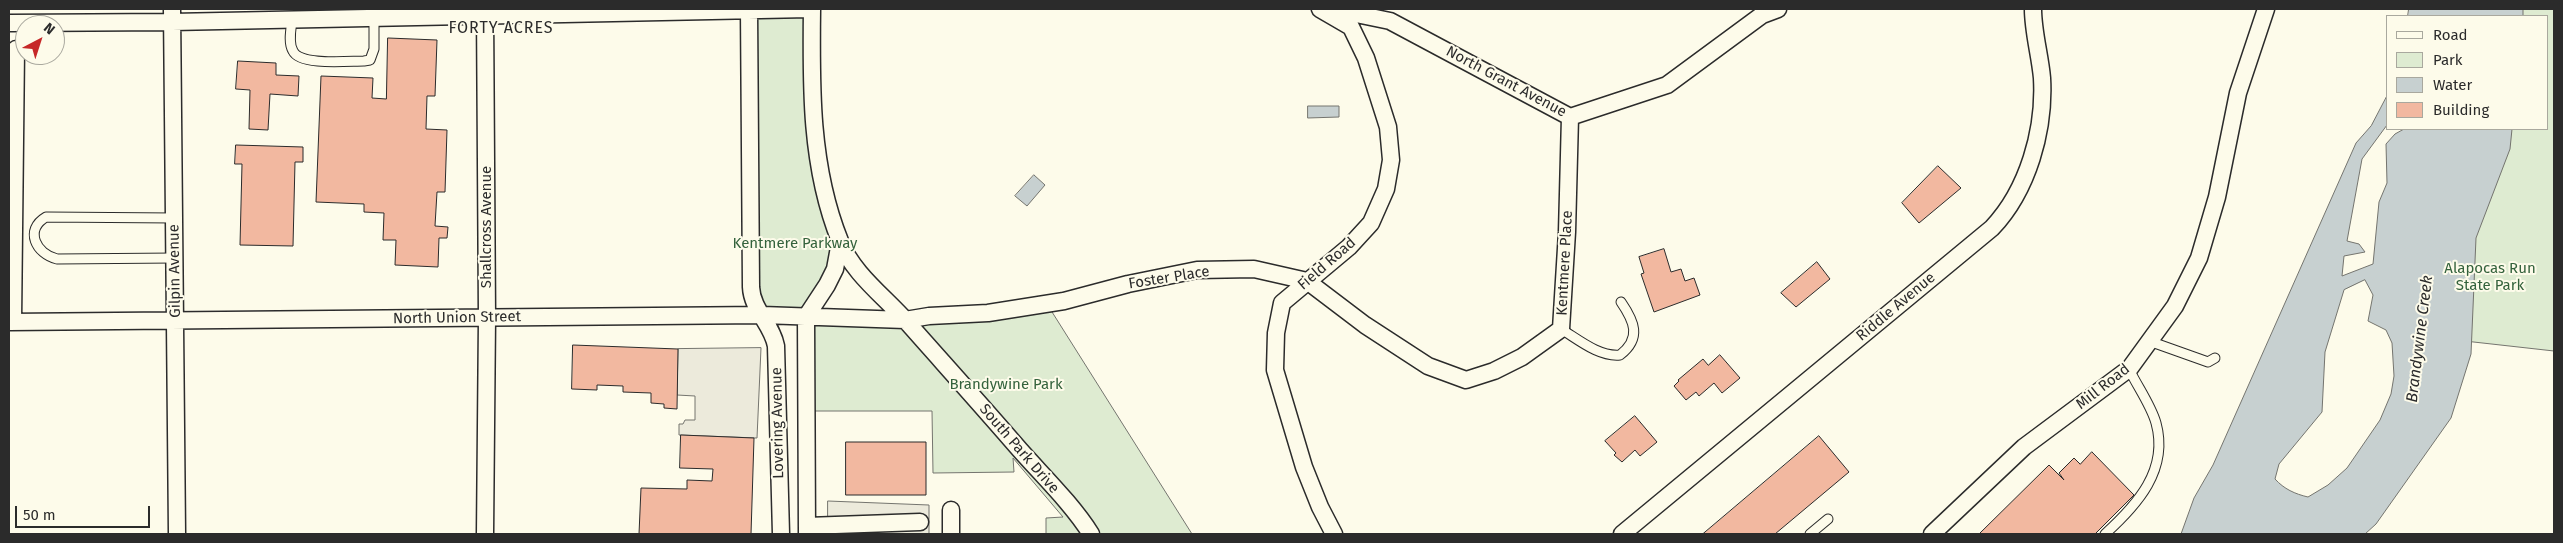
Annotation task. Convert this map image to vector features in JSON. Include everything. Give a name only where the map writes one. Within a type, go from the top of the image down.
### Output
[{"type":"street","points":[[9,22],[172,16],[292,20],[485,12],[810,9],[811,84],[817,149],[824,188],[840,242],[861,273],[905,320]]},
{"type":"street","name":"Field Road","points":[[1320,9],[1351,27],[1366,58],[1388,127],[1391,160],[1386,189],[1371,223],[1349,247],[1282,303],[1276,333],[1275,370],[1304,467],[1320,507],[1334,534]]},
{"type":"street","name":"North Grant Avenue","points":[[1332,9],[1390,21],[1570,117],[1667,85],[1762,15],[1778,9]]},
{"type":"street","name":"Riddle Avenue","points":[[1631,532],[1992,228],[2005,214],[2020,187],[2035,145],[2042,107],[2042,77],[2033,9]]},
{"type":"street","name":"Mill Road","points":[[1932,534],[2024,446],[2129,368],[2175,306],[2199,258],[2217,197],[2238,92],[2266,9]]},
{"type":"street","points":[[749,10],[751,287],[752,296],[762,315]]},
{"type":"street","name":"Shallcross Avenue","points":[[485,12],[487,318],[485,534]]},
{"type":"street","name":"Gilpin Avenue","points":[[172,16],[177,534]]},
{"type":"street","points":[[11,322],[16,65]]},
{"type":"street","name":"Kentmere Place","points":[[1494,371],[1522,358],[1562,329],[1570,117]]},
{"type":"street","points":[[806,317],[828,285],[835,269],[840,242]]},
{"type":"street","name":"Foster Place","points":[[905,320],[929,316],[988,313],[1064,302],[1128,284],[1198,270],[1254,269],[1307,281],[1365,325],[1428,366],[1466,380],[1494,371]]},
{"type":"street","name":"North Union Street","points":[[11,322],[762,315],[905,320]]},
{"type":"street","name":"Lovering Avenue","points":[[762,315],[770,327],[776,346],[781,534]]},
{"type":"street","name":"Lovering Avenue","points":[[806,317],[807,530]]},
{"type":"street","name":"South Park Drive","points":[[905,320],[1038,470],[1091,534]]},
{"type":"street","points":[[951,510],[951,534]]},
{"type":"street","points":[[807,530],[920,522]]},
{"type":"lane","points":[[292,20],[291,47],[293,53],[302,60],[364,61],[370,60],[374,49],[374,18]]},
{"type":"lane","points":[[174,218],[46,217],[36,227],[34,239],[41,252],[57,259],[175,258]]},
{"type":"lane","points":[[1562,329],[1596,350],[1608,355],[1620,355],[1630,346],[1635,336],[1633,319],[1621,302]]},
{"type":"lane","points":[[2150,341],[2208,362],[2214,358]]},
{"type":"lane","points":[[2105,534],[2132,509],[2157,468],[2159,442],[2156,422],[2129,368]]},
{"type":"lane","points":[[1810,534],[1828,520]]},
{"type":"green space","name":"Kentmere Parkway","points":[[749,9],[812,9],[811,84],[840,242],[806,317],[762,315],[755,304]]},
{"type":"green space","name":"Alapocas Run State Park","points":[[2461,9],[2554,9],[2554,351],[2420,336],[2444,130],[2548,130],[2548,15],[2460,15]]},
{"type":"green space","name":"Brandywine Park","points":[[1047,304],[1192,534],[1046,534],[1046,518],[1063,517],[1013,458],[1014,472],[933,473],[932,411],[807,411],[806,317]]},
{"type":"shaded area","points":[[761,348],[757,438],[679,435],[679,424],[683,424],[685,420],[695,420],[695,396],[677,395],[678,349]]},
{"type":"shaded area","points":[[828,501],[929,505],[929,534],[828,534]]},
{"type":"water","points":[[2409,9],[2523,9],[2523,15],[2408,15]]},
{"type":"water","name":"Brandywine Creek","points":[[2386,98],[2386,126],[2362,159],[2347,241],[2359,244],[2365,252],[2344,256],[2342,276],[2373,264],[2379,202],[2387,183],[2386,144],[2395,134],[2402,130],[2512,130],[2510,149],[2476,238],[2471,354],[2451,418],[2376,524],[2365,534],[2181,534],[2194,498],[2213,465],[2356,143],[2371,126]],"holes":[[[2365,280],[2373,295],[2368,321],[2386,330],[2392,343],[2394,376],[2391,394],[2380,420],[2347,468],[2328,485],[2308,497],[2299,494],[2286,488],[2275,479],[2279,464],[2322,412],[2325,352],[2344,290]]]},
{"type":"water","points":[[1308,106],[1339,106],[1339,117],[1308,118]]},
{"type":"water","points":[[1034,175],[1045,185],[1027,206],[1015,196]]},
{"type":"building","points":[[388,38],[437,40],[435,96],[427,96],[426,129],[447,130],[445,192],[437,192],[435,226],[448,227],[447,238],[439,238],[438,267],[395,265],[396,240],[383,240],[384,213],[364,212],[364,204],[316,202],[321,76],[373,78],[372,98],[386,99]]},
{"type":"building","points":[[238,61],[276,63],[276,75],[299,76],[298,96],[270,94],[268,130],[249,129],[250,90],[236,89]]},
{"type":"building","points":[[236,145],[303,147],[303,162],[295,162],[293,246],[240,245],[242,164],[235,164]]},
{"type":"building","points":[[1938,166],[1961,188],[1919,223],[1902,203]]},
{"type":"building","points":[[1664,249],[1671,272],[1681,269],[1685,281],[1694,278],[1700,295],[1654,312],[1641,274],[1644,273],[1639,257]]},
{"type":"building","points":[[1817,262],[1830,279],[1796,307],[1781,293]]},
{"type":"building","points":[[573,345],[678,349],[677,409],[664,408],[664,404],[651,403],[651,393],[623,392],[623,386],[597,385],[597,390],[572,389]]},
{"type":"building","points":[[1720,355],[1740,378],[1722,393],[1714,383],[1699,396],[1696,392],[1686,400],[1674,386],[1678,380],[1703,359],[1708,365]]},
{"type":"building","points":[[1635,416],[1657,442],[1640,456],[1635,450],[1622,462],[1614,455],[1616,453],[1605,441]]},
{"type":"building","points":[[681,435],[754,438],[751,534],[639,534],[641,488],[687,489],[687,480],[712,481],[713,469],[680,468]]},
{"type":"building","points":[[1819,436],[1849,472],[1775,534],[1703,534]]},
{"type":"building","points":[[846,442],[926,442],[926,495],[846,495]]},
{"type":"building","points":[[2092,452],[2134,495],[2095,534],[1979,534],[2049,465],[2064,480],[2059,473],[2074,458],[2080,464]]},
{"type":"district","name":"FORTY ACRES","points":[[501,29]]}]
